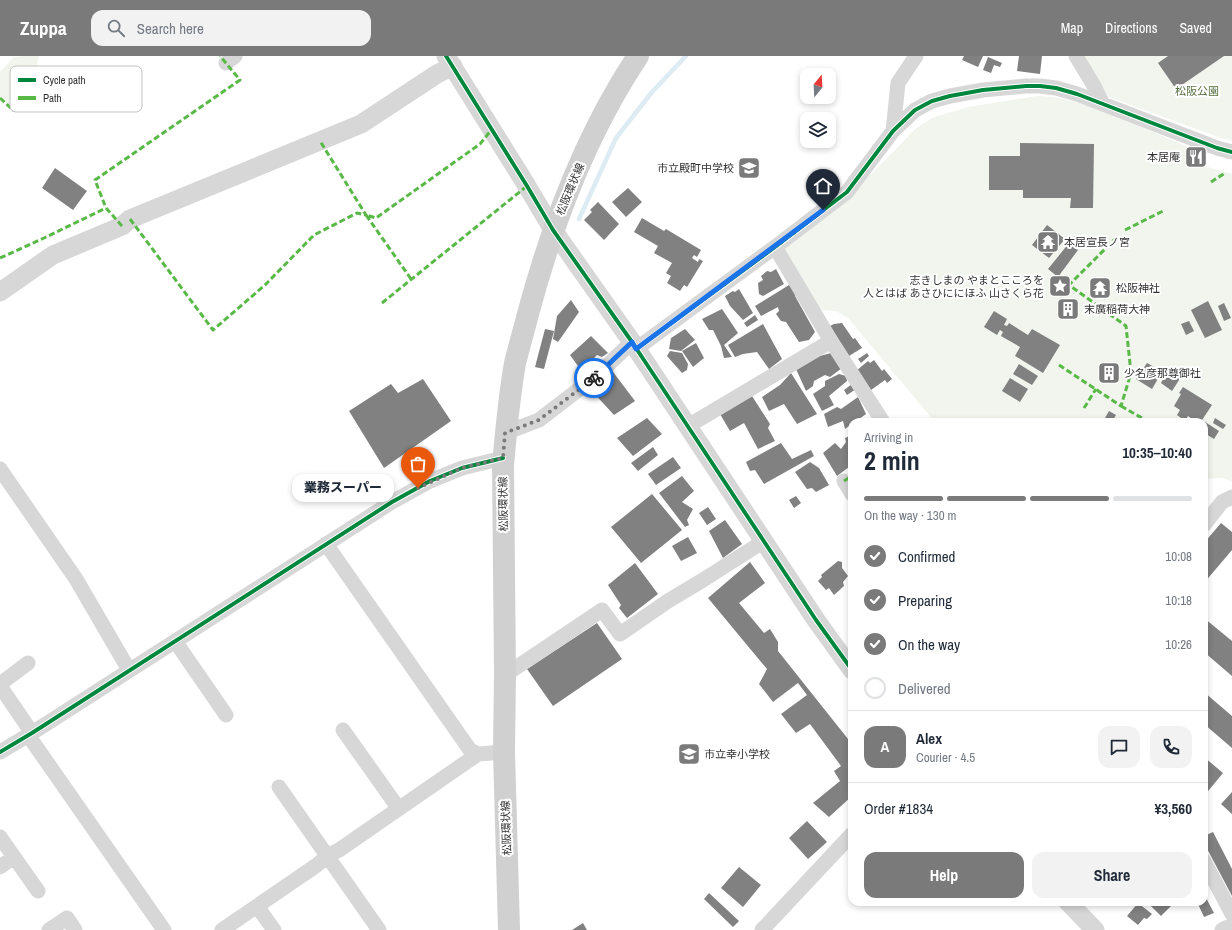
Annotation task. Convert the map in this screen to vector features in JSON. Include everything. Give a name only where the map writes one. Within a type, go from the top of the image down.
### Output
[{"type":"main road","name":"松阪環状線","points":[[509,930],[504,752],[505,675],[503,458],[515,363],[553,230],[580,163],[608,105],[638,56]]},
{"type":"street","points":[[893,131],[898,83],[916,56]]},
{"type":"street","points":[[1076,56],[1103,104]]},
{"type":"street","points":[[0,292],[53,255],[122,226],[130,219],[361,124],[437,74],[450,61],[553,230],[634,346],[816,620],[848,664]]},
{"type":"street","points":[[505,433],[539,420],[634,346],[774,247],[847,192],[893,131],[915,110],[932,101],[983,90],[1026,86],[1056,88],[1077,94],[1217,148],[1232,152]]},
{"type":"street","points":[[774,247],[831,341],[880,418]]},
{"type":"street","points":[[688,426],[831,341]]},
{"type":"street","points":[[0,752],[392,502],[430,482],[462,468],[503,458]]},
{"type":"street","points":[[1,471],[76,579],[129,670]]},
{"type":"street","points":[[844,481],[848,488]]},
{"type":"street","points":[[1208,521],[1222,502],[1232,497]]},
{"type":"street","points":[[505,675],[602,610],[620,634],[668,601],[704,580],[764,541]]},
{"type":"street","points":[[326,544],[470,750],[478,754]]},
{"type":"street","points":[[175,641],[226,715]]},
{"type":"street","points":[[28,663],[0,685],[30,734],[164,930]]},
{"type":"street","points":[[343,730],[399,809]]},
{"type":"street","points":[[222,930],[317,865],[327,856],[399,809],[478,754],[504,752]]},
{"type":"street","points":[[279,787],[379,930]]},
{"type":"street","points":[[0,837],[38,891]]},
{"type":"street","points":[[762,930],[848,838]]},
{"type":"street","points":[[0,866],[14,857]]},
{"type":"street","points":[[1208,869],[1232,914]]},
{"type":"street","points":[[257,906],[274,930]]},
{"type":"street","points":[[1072,906],[1095,930]]},
{"type":"street","points":[[49,930],[67,918],[75,930]]},
{"type":"street","points":[[1222,930],[1232,925]]},
{"type":"green space","points":[[39,56],[37,66],[10,66],[10,103],[8,104],[0,98],[0,72],[14,57]]},
{"type":"green space","name":"松阪公園","points":[[1081,56],[1232,56],[1232,141],[1109,97]]},
{"type":"green space","name":"松阪神社","points":[[1037,96],[1073,101],[1161,135],[1190,148],[1192,150],[1189,160],[1191,162],[1232,174],[1232,482],[1223,478],[1208,479],[1208,418],[932,418],[848,318],[836,311],[821,310],[816,306],[784,253],[786,246],[852,193],[915,129],[932,118],[968,107]]},
{"type":"building","points":[[964,56],[983,56],[978,67],[962,60]]},
{"type":"building","points":[[1019,56],[1042,56],[1040,74],[1017,71]]},
{"type":"building","points":[[1168,56],[1224,56],[1176,89],[1158,63]]},
{"type":"building","points":[[988,57],[1002,63],[1000,67],[994,65],[991,73],[983,70]]},
{"type":"building","points":[[1020,143],[1094,144],[1093,208],[1070,208],[1071,198],[1023,198],[1023,190],[989,190],[989,156],[1020,156]]},
{"type":"building","name":"本居庵","points":[[1192,151],[1203,155],[1200,162],[1190,159]]},
{"type":"building","points":[[55,168],[87,191],[73,210],[42,188]]},
{"type":"building","points":[[628,188],[642,202],[626,217],[612,202]]},
{"type":"building","points":[[598,202],[619,224],[604,240],[584,220],[592,212],[590,210]]},
{"type":"building","points":[[642,218],[664,231],[666,229],[701,250],[697,257],[694,255],[692,258],[698,262],[699,259],[703,261],[687,287],[684,285],[680,291],[667,283],[671,276],[666,273],[672,263],[654,253],[658,246],[634,232]]},
{"type":"building","name":"本居宣長ノ宮","points":[[1047,225],[1065,239],[1049,258],[1032,245]]},
{"type":"building","points":[[1075,236],[1083,243],[1079,248],[1071,241]]},
{"type":"building","points":[[1069,243],[1078,250],[1058,277],[1048,269]]},
{"type":"building","points":[[776,269],[784,284],[763,296],[759,294],[758,283],[763,280],[761,276],[767,271],[771,272]]},
{"type":"building","points":[[789,285],[797,293],[795,296],[815,332],[809,340],[799,342],[786,322],[781,321],[776,314],[779,311],[778,307],[761,316],[755,306]]},
{"type":"building","points":[[739,289],[753,313],[743,320],[730,306],[725,296]]},
{"type":"building","points":[[571,300],[579,312],[558,342],[553,339],[557,316]]},
{"type":"building","points":[[1208,301],[1222,330],[1205,338],[1191,310]]},
{"type":"building","points":[[1224,303],[1231,318],[1224,321],[1218,306]]},
{"type":"building","name":"末廣稲荷大神","points":[[1068,304],[1073,308],[1069,314],[1063,309]]},
{"type":"building","points":[[722,309],[738,333],[724,345],[732,357],[724,358],[721,346],[713,330],[709,330],[702,319]]},
{"type":"building","points":[[994,311],[1007,319],[1004,325],[1007,326],[1009,323],[1028,335],[1032,329],[1060,345],[1043,373],[1015,356],[1020,347],[1001,336],[1003,332],[1000,330],[997,335],[984,327]]},
{"type":"building","points":[[755,315],[758,320],[747,327],[744,323]]},
{"type":"building","points":[[1189,321],[1194,331],[1186,335],[1181,324]]},
{"type":"building","points":[[842,323],[853,339],[855,338],[862,348],[849,356],[830,326]]},
{"type":"building","points":[[763,324],[782,359],[769,369],[757,352],[735,357],[728,345]]},
{"type":"building","points":[[545,329],[554,331],[544,369],[535,367]]},
{"type":"building","points":[[685,329],[695,340],[681,351],[669,349],[671,338]]},
{"type":"building","points":[[591,336],[608,353],[602,357],[597,355],[590,362],[594,366],[588,372],[578,366],[570,355]]},
{"type":"building","points":[[696,343],[704,358],[693,367],[682,351]]},
{"type":"building","points":[[670,351],[682,353],[688,364],[687,370],[682,373],[667,356]]},
{"type":"building","points":[[835,352],[842,368],[830,377],[825,375],[814,381],[813,386],[806,391],[796,369],[816,357]]},
{"type":"building","points":[[867,353],[869,356],[861,363],[858,359]]},
{"type":"building","points":[[874,360],[882,371],[884,369],[892,379],[887,383],[885,380],[871,390],[856,371],[868,361],[870,363]]},
{"type":"building","points":[[1147,363],[1160,370],[1163,366],[1181,377],[1172,391],[1161,383],[1166,374],[1162,372],[1152,389],[1136,379]]},
{"type":"building","points":[[1019,364],[1038,376],[1032,385],[1013,374]]},
{"type":"building","name":"少名彦那尊御社","points":[[1106,368],[1113,370],[1111,378],[1104,376]]},
{"type":"building","points":[[613,372],[635,401],[614,415],[591,390]]},
{"type":"building","points":[[791,373],[817,414],[797,424],[784,404],[769,411],[762,397],[780,385]]},
{"type":"building","points":[[839,374],[846,376],[847,381],[829,396],[834,405],[822,411],[813,394],[825,386],[825,381]]},
{"type":"building","points":[[1010,378],[1028,389],[1020,402],[1002,391]]},
{"type":"building","points":[[423,379],[451,421],[384,468],[349,411],[391,384],[398,393]]},
{"type":"building","points":[[852,384],[856,389],[847,395],[844,390]]},
{"type":"building","points":[[1183,387],[1212,405],[1203,418],[1191,418],[1188,416],[1187,418],[1181,418],[1177,415],[1180,410],[1174,406],[1181,394],[1179,393]]},
{"type":"building","points":[[752,396],[770,424],[768,428],[775,441],[758,449],[744,423],[730,431],[720,414]]},
{"type":"building","points":[[858,397],[866,414],[860,418],[848,418],[848,427],[845,429],[843,421],[828,427],[824,414],[837,407],[841,409]]},
{"type":"building","points":[[1109,411],[1116,415],[1114,418],[1105,418]]},
{"type":"building","points":[[647,418],[662,434],[633,456],[617,438]]},
{"type":"building","points":[[1215,418],[1226,425],[1223,429],[1213,423]]},
{"type":"building","points":[[1208,424],[1219,431],[1214,439],[1208,435]]},
{"type":"building","points":[[848,437],[848,468],[837,476],[823,453],[835,443],[841,449],[846,442],[845,438]]},
{"type":"building","points":[[781,443],[792,459],[811,450],[814,456],[764,484],[755,470],[750,471],[746,462]]},
{"type":"building","points":[[653,447],[658,455],[638,471],[631,463]]},
{"type":"building","points":[[673,457],[681,468],[656,485],[648,474]]},
{"type":"building","points":[[810,462],[819,468],[829,485],[816,492],[812,488],[807,489],[795,472]]},
{"type":"building","points":[[682,476],[694,491],[682,502],[693,509],[687,520],[689,525],[685,527],[659,493]]},
{"type":"building","points":[[652,494],[682,530],[641,563],[611,527]]},
{"type":"building","points":[[796,496],[801,503],[794,508],[789,500]]},
{"type":"building","points":[[708,507],[716,519],[707,525],[699,513]]},
{"type":"building","points":[[725,520],[742,544],[723,558],[709,531]]},
{"type":"building","points":[[1221,523],[1232,532],[1232,550],[1208,578],[1208,538]]},
{"type":"building","points":[[688,537],[697,553],[681,561],[672,546]]},
{"type":"building","points":[[838,561],[842,562],[842,568],[848,576],[843,582],[844,586],[834,595],[829,588],[826,590],[818,581],[822,577],[821,575]]},
{"type":"building","points":[[750,562],[765,583],[739,603],[764,633],[770,629],[778,642],[778,651],[848,739],[848,800],[829,817],[813,803],[840,781],[834,771],[841,766],[810,724],[796,733],[781,714],[807,695],[798,683],[773,702],[759,684],[767,669],[708,598]]},
{"type":"building","points":[[635,563],[658,594],[627,618],[619,608],[621,605],[608,585]]},
{"type":"building","points":[[1208,621],[1232,641],[1232,676],[1208,655]]},
{"type":"building","points":[[597,623],[622,659],[553,706],[527,669]]},
{"type":"building","points":[[1208,695],[1232,716],[1232,748],[1208,727]]},
{"type":"building","points":[[1208,760],[1223,773],[1208,791]]},
{"type":"building","points":[[1232,792],[1232,814],[1221,804]]},
{"type":"building","points":[[807,821],[827,842],[808,859],[789,838]]},
{"type":"building","points":[[1213,832],[1232,869],[1232,896],[1208,851],[1208,834]]},
{"type":"building","points":[[739,867],[761,885],[743,907],[721,888]]},
{"type":"building","points":[[709,893],[739,921],[733,927],[704,899]]},
{"type":"building","points":[[1208,902],[1214,913],[1204,917],[1199,906],[1208,906]]},
{"type":"building","points":[[1135,906],[1142,906],[1152,914],[1147,919],[1144,918],[1138,925],[1127,916]]},
{"type":"building","points":[[1151,906],[1171,906],[1161,916]]},
{"type":"building","points":[[583,923],[587,930],[572,930]]},
{"type":"waterway","points":[[579,219],[616,138],[652,92],[686,56]]},
{"type":"marked path","points":[[122,226],[106,208],[95,180],[240,80],[220,56]]},
{"type":"marked path","points":[[0,98],[10,107]]},
{"type":"marked path","points":[[411,279],[366,215],[376,218],[480,144],[492,129]]},
{"type":"marked path","points":[[130,219],[213,330],[265,285],[314,235],[357,213],[366,215],[320,141]]},
{"type":"marked path","points":[[1211,182],[1225,173]]},
{"type":"marked path","points":[[382,303],[527,186]]},
{"type":"marked path","points":[[0,258],[106,208]]},
{"type":"marked path","points":[[1125,230],[1165,210]]},
{"type":"marked path","points":[[1059,365],[1121,406],[1131,373],[1126,326],[1069,285],[1117,237]]},
{"type":"marked path","points":[[1084,408],[1096,389]]},
{"type":"marked path","points":[[1121,406],[1142,418]]},
{"type":"marked path","points":[[844,481],[848,478]]},
{"type":"cycle path","points":[[446,56],[553,230],[632,342],[816,620],[848,664]]},
{"type":"cycle path","points":[[636,349],[847,192],[893,131],[915,110],[932,101],[983,90],[1026,86],[1056,88],[1077,94],[1217,148],[1232,152]]},
{"type":"cycle path","points":[[0,752],[392,502],[430,481],[462,468],[503,458]]},
{"type":"way so far","points":[[418,488],[462,468],[503,458],[505,433],[539,420],[594,378]]},
{"type":"place","name":"本居庵","points":[[1196,157]]},
{"type":"place","name":"市立殿町中学校","points":[[749,168]]},
{"type":"place","name":"本居宣長ノ宮","points":[[1048,242]]},
{"type":"place","name":"志きしまの やまとこころを 人とはば あさひににほふ 山さくら花","points":[[1060,286]]},
{"type":"place","name":"松阪神社","points":[[1100,288]]},
{"type":"place","name":"末廣稲荷大神","points":[[1068,309]]},
{"type":"place","name":"少名彦那尊御社","points":[[1109,373]]},
{"type":"place","name":"業務スーパー","points":[[418,488]]},
{"type":"place","name":"市立幸小学校","points":[[689,754]]},
{"type":"route","points":[[594,378],[632,342],[636,349],[823,210]]}]
